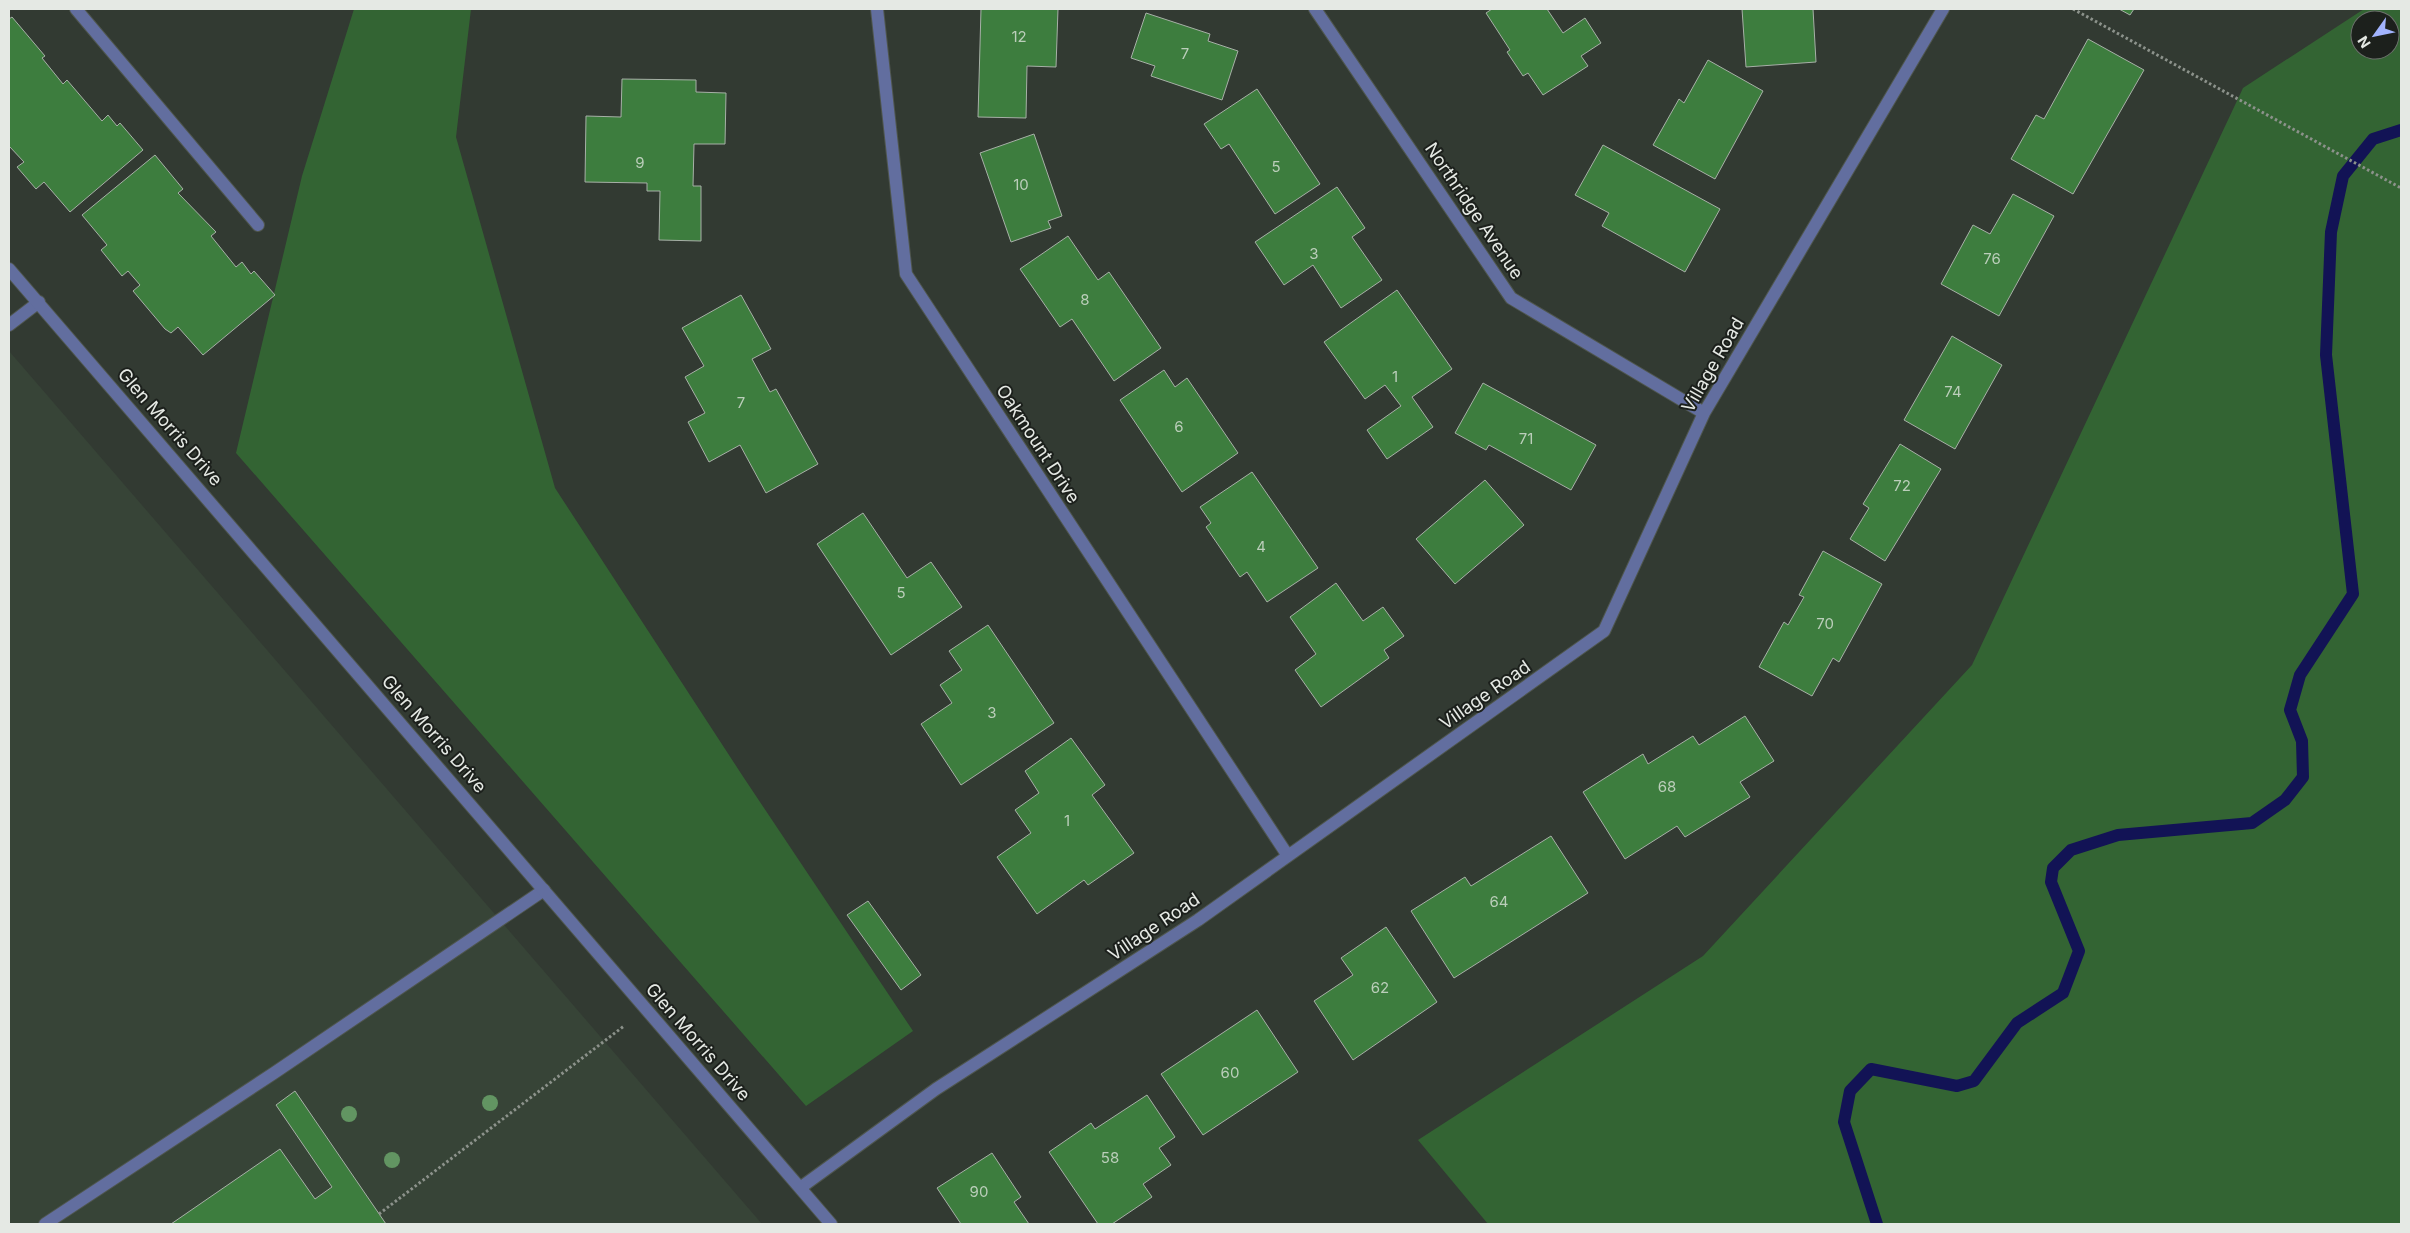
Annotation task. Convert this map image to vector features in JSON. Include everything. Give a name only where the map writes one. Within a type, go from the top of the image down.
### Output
[{"type":"street","points":[[76,9],[258,225]]},
{"type":"street","name":"Oakmount Drive","points":[[877,9],[906,274],[1288,856]]},
{"type":"street","name":"Northridge Avenue","points":[[1315,9],[1511,298],[1704,414]]},
{"type":"street","name":"Village Road","points":[[800,1188],[936,1090],[1181,931],[1604,631],[1704,414],[1943,9]]},
{"type":"street","name":"Glen Morris Drive","points":[[9,269],[831,1224]]},
{"type":"street","points":[[9,325],[39,302]]},
{"type":"street","points":[[44,1224],[274,1073],[544,890]]},
{"type":"path","points":[[2073,9],[2401,188]]},
{"type":"path","points":[[379,1214],[646,1009]]},
{"type":"shaded area","points":[[9,351],[762,1224],[9,1224]]},
{"type":"green space","points":[[354,9],[471,9],[456,137],[555,488],[742,775],[913,1031],[806,1106],[236,453],[302,176]]},
{"type":"green space","points":[[2401,9],[2401,1224],[1488,1224],[1418,1140],[1703,956],[1972,665],[2243,88],[2350,18],[2350,60],[2400,60],[2400,10],[2362,10]]},
{"type":"building","points":[[981,9],[1058,9],[1056,67],[1027,66],[1026,118],[978,117]]},
{"type":"building","points":[[1492,9],[1547,9],[1563,33],[1585,18],[1601,43],[1581,56],[1588,66],[1543,95],[1528,73],[1523,76],[1507,52],[1510,50],[1486,13]]},
{"type":"building","points":[[1742,9],[1813,9],[1816,62],[1746,67]]},
{"type":"building","points":[[2119,9],[2134,9],[2130,15]]},
{"type":"building","points":[[1146,13],[1210,34],[1208,41],[1238,51],[1222,100],[1151,76],[1155,66],[1131,58]]},
{"type":"building","points":[[12,17],[45,56],[42,58],[63,84],[67,80],[102,121],[108,115],[117,126],[120,123],[143,150],[70,212],[44,182],[36,189],[17,167],[24,162],[9,146],[9,19]]},
{"type":"building","points":[[2088,39],[2144,70],[2073,194],[2011,159],[2036,115],[2044,119]]},
{"type":"building","points":[[1708,60],[1763,91],[1715,179],[1653,145],[1679,99],[1684,103]]},
{"type":"building","points":[[622,79],[696,80],[696,92],[726,93],[725,144],[694,144],[693,186],[701,186],[701,241],[659,240],[660,191],[647,191],[647,183],[585,182],[586,116],[621,117]]},
{"type":"building","points":[[1257,89],[1320,184],[1275,214],[1229,144],[1221,149],[1204,124]]},
{"type":"building","points":[[1034,134],[1062,216],[1048,221],[1051,228],[1011,242],[980,153]]},
{"type":"building","points":[[1603,145],[1720,209],[1685,272],[1602,226],[1609,213],[1575,195]]},
{"type":"building","points":[[155,155],[183,189],[178,193],[216,232],[211,236],[236,267],[242,262],[251,274],[254,271],[275,295],[203,355],[178,327],[171,333],[165,329],[133,291],[140,285],[128,271],[122,276],[101,250],[107,245],[82,215]]},
{"type":"building","points":[[1337,187],[1365,228],[1352,237],[1382,280],[1341,308],[1313,265],[1284,285],[1255,242]]},
{"type":"building","points":[[2013,194],[2054,216],[1999,316],[1941,284],[1973,225],[1990,234]]},
{"type":"building","points":[[1068,236],[1098,280],[1109,272],[1161,348],[1114,381],[1072,319],[1060,327],[1020,269]]},
{"type":"building","points":[[1397,290],[1452,369],[1412,397],[1433,427],[1387,459],[1367,430],[1401,406],[1385,385],[1365,399],[1324,342]]},
{"type":"building","points":[[741,295],[771,349],[752,359],[770,392],[776,389],[818,464],[766,493],[740,445],[709,462],[688,422],[705,413],[685,377],[704,366],[682,328]]},
{"type":"building","points":[[1952,336],[2002,365],[1955,449],[1904,420]]},
{"type":"building","points":[[1164,370],[1175,387],[1187,378],[1238,453],[1182,492],[1120,400]]},
{"type":"building","points":[[1483,383],[1596,445],[1571,490],[1489,445],[1486,450],[1455,433]]},
{"type":"building","points":[[1900,444],[1941,469],[1885,561],[1850,539],[1869,508],[1863,504]]},
{"type":"building","points":[[1252,472],[1318,568],[1267,602],[1247,572],[1240,577],[1206,527],[1211,523],[1200,507]]},
{"type":"building","points":[[1485,480],[1524,525],[1455,584],[1416,539]]},
{"type":"building","points":[[863,513],[907,578],[931,562],[962,607],[891,655],[817,544]]},
{"type":"building","points":[[1823,551],[1882,584],[1839,662],[1833,658],[1812,696],[1759,667],[1784,622],[1788,625],[1804,597],[1799,595]]},
{"type":"building","points":[[1336,583],[1363,621],[1383,607],[1404,636],[1384,650],[1389,658],[1321,707],[1295,670],[1316,654],[1290,617]]},
{"type":"building","points":[[988,625],[1054,723],[961,785],[921,724],[952,703],[940,685],[962,670],[949,651]]},
{"type":"building","points":[[1745,716],[1774,761],[1740,782],[1750,797],[1685,837],[1677,826],[1625,859],[1583,792],[1643,754],[1648,764],[1693,736],[1699,745]]},
{"type":"building","points":[[1071,738],[1105,785],[1092,795],[1134,853],[1088,885],[1084,880],[1037,914],[997,857],[1031,833],[1015,810],[1039,793],[1025,771]]},
{"type":"building","points":[[1551,836],[1588,893],[1454,978],[1411,911],[1465,877],[1471,886]]},
{"type":"building","points":[[868,901],[921,975],[901,990],[847,915]]},
{"type":"building","points":[[1386,927],[1437,1002],[1353,1060],[1314,1001],[1353,975],[1341,958]]},
{"type":"building","points":[[1257,1010],[1298,1072],[1203,1135],[1161,1074]]},
{"type":"building","points":[[295,1091],[386,1224],[171,1224],[280,1149],[315,1199],[332,1187],[276,1105]]},
{"type":"building","points":[[1147,1095],[1175,1137],[1159,1148],[1171,1165],[1143,1184],[1152,1197],[1112,1224],[1098,1224],[1049,1152],[1091,1123],[1095,1129]]},
{"type":"building","points":[[992,1153],[1021,1197],[1014,1202],[1029,1224],[961,1224],[937,1188]]},
{"type":"waterway","points":[[1877,1224],[1844,1122],[1850,1091],[1871,1069],[1957,1086],[1974,1081],[2017,1023],[2063,993],[2079,951],[2051,882],[2053,868],[2071,850],[2118,835],[2252,823],[2285,800],[2303,777],[2302,741],[2290,710],[2300,675],[2353,594],[2326,355],[2331,232],[2343,176],[2373,139],[2401,130]]}]
